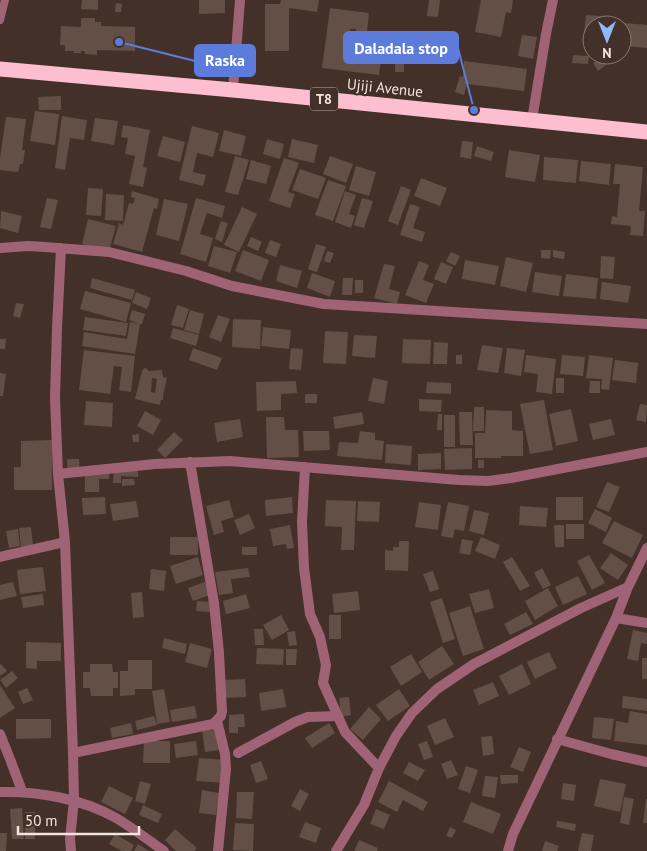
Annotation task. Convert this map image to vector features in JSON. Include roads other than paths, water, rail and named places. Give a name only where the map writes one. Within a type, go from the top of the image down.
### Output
[{"type":"highway","name":"Ujiji Avenue","points":[[0,68],[647,132]]},
{"type":"street","points":[[233,90],[240,0]]},
{"type":"street","points":[[532,120],[553,0]]},
{"type":"street","points":[[0,248],[28,246],[109,252],[186,271],[232,286],[324,304],[647,324]]},
{"type":"street","points":[[61,248],[56,398],[58,474],[65,542],[73,753],[74,800],[70,840],[71,851]]},
{"type":"street","points":[[58,474],[156,464],[230,461],[488,481],[535,474],[647,452]]},
{"type":"street","points":[[73,753],[212,724],[221,716],[219,653],[214,603],[190,462]]},
{"type":"street","points":[[305,468],[302,522],[304,568],[310,614],[320,637],[326,665],[323,683],[345,732],[379,768]]},
{"type":"street","points":[[0,557],[65,542]]},
{"type":"street","points":[[508,851],[513,834],[616,618],[628,587],[647,548]]},
{"type":"street","points":[[336,851],[364,805],[379,768],[396,736],[412,713],[437,689],[474,664],[580,608],[628,587]]},
{"type":"street","points":[[616,618],[647,623]]},
{"type":"street","points":[[238,753],[294,722],[308,717],[337,716]]},
{"type":"street","points":[[217,720],[225,754],[226,770],[218,851]]},
{"type":"street","points":[[0,734],[22,791]]},
{"type":"street","points":[[558,739],[647,762]]},
{"type":"street","points":[[0,792],[22,791],[74,800],[104,811],[164,851]]},
{"type":"lane","points":[[0,20],[5,0]]},
{"type":"place","name":"Raska","points":[[119,42]]},
{"type":"place","name":"Daladala stop","points":[[474,110]]}]
